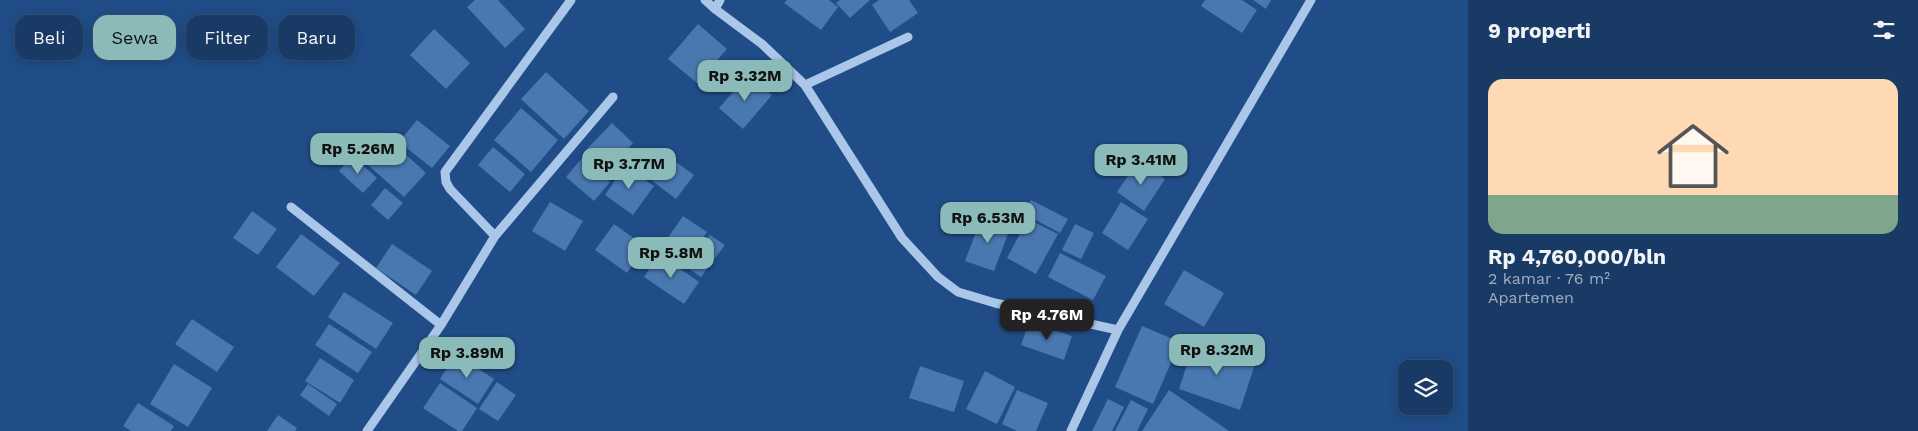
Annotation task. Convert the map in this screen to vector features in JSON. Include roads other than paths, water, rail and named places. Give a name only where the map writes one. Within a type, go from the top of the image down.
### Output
[{"type":"street","points":[[495,236],[450,189],[446,182],[445,172],[571,0]]},
{"type":"street","points":[[705,0],[714,9],[762,44],[805,85],[902,238],[938,277],[958,292],[995,303],[1118,330]]},
{"type":"street","points":[[714,9],[720,0]]},
{"type":"street","points":[[1071,431],[1118,330],[1311,0]]},
{"type":"street","points":[[805,85],[908,38]]},
{"type":"street","points":[[367,431],[441,326],[495,236],[613,97]]},
{"type":"street","points":[[291,207],[441,326]]}]
